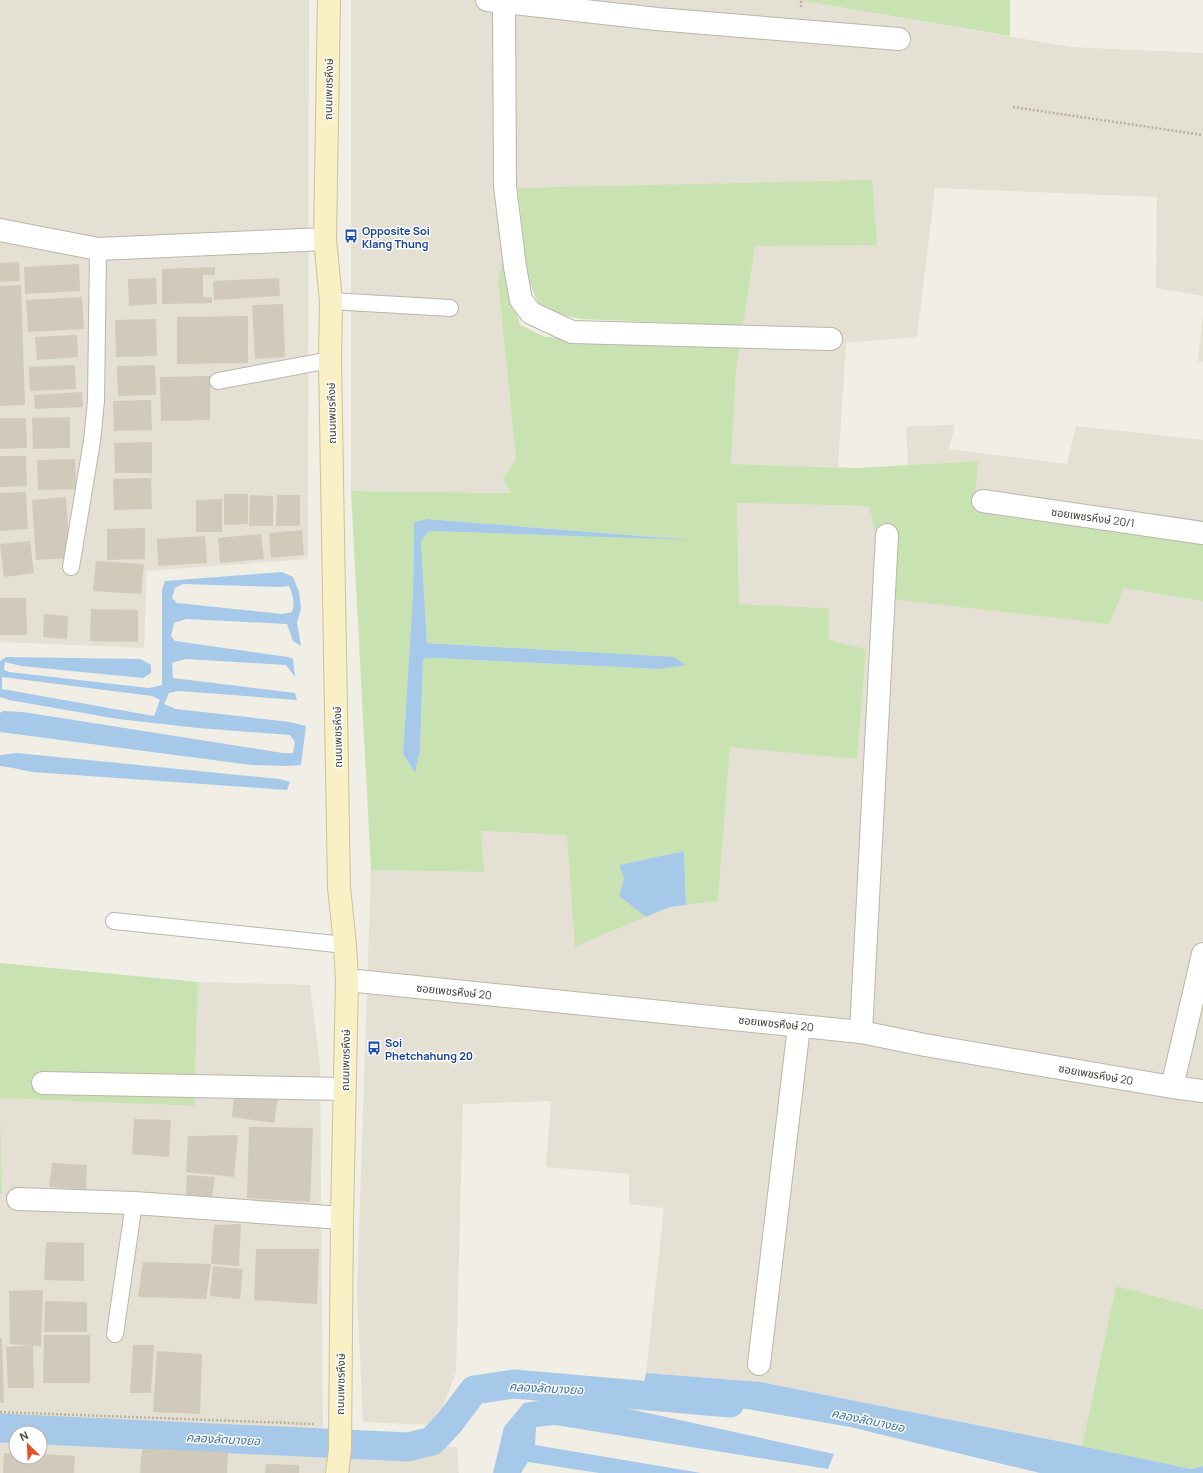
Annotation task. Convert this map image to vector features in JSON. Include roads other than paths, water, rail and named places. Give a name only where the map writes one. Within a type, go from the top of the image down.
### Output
[{"type":"main road","name":"ถนนเพชรหึงษ์","points":[[329,0],[325,239],[331,301],[330,360],[339,879],[347,980],[342,1218],[340,1449],[337,1473]]},
{"type":"street","points":[[831,339],[572,332],[531,314],[521,300],[515,267],[505,186],[495,1],[657,19],[899,39]]},
{"type":"street","points":[[0,230],[98,249],[325,239]]},
{"type":"street","name":"ซอยเพชรหึงษ์ 20/1","points":[[983,501],[1203,533]]},
{"type":"street","points":[[861,1032],[887,534]]},
{"type":"street","points":[[1172,1087],[1203,954]]},
{"type":"street","name":"ซอยเพชรหึงษ์ 20","points":[[347,980],[861,1032],[941,1048],[1203,1091]]},
{"type":"street","points":[[759,1364],[799,1026]]},
{"type":"street","points":[[43,1084],[344,1089]]},
{"type":"street","points":[[18,1199],[134,1203],[342,1218]]},
{"type":"lane","points":[[71,567],[92,441],[96,401],[98,249]]},
{"type":"lane","points":[[331,301],[450,308]]},
{"type":"lane","points":[[218,381],[330,360]]},
{"type":"lane","points":[[114,921],[345,945]]},
{"type":"lane","points":[[115,1334],[134,1203]]},
{"type":"water","points":[[427,519],[693,540],[429,531],[421,541],[427,643],[674,657],[686,665],[658,669],[435,658],[423,659],[420,751],[415,773],[403,754],[413,593],[414,522]]},
{"type":"water","points":[[282,572],[293,577],[299,592],[301,609],[297,622],[301,646],[293,641],[287,624],[186,619],[174,623],[171,636],[175,641],[288,657],[293,659],[295,677],[286,665],[185,659],[172,663],[173,678],[295,693],[297,700],[179,691],[169,693],[164,704],[176,709],[290,722],[306,726],[301,765],[251,765],[0,732],[0,713],[3,711],[23,712],[283,753],[293,753],[295,742],[290,735],[198,728],[118,719],[9,700],[0,697],[0,661],[6,657],[141,659],[151,665],[151,673],[143,678],[21,666],[5,662],[4,670],[9,672],[149,688],[162,685],[162,590],[165,581]],"holes":[[[183,584],[289,586],[292,592],[293,608],[292,612],[283,614],[177,603],[172,598],[175,588]],[[2,677],[152,696],[160,700],[154,716],[2,689]]]},
{"type":"water","points":[[17,753],[280,779],[290,782],[287,790],[32,772],[0,766],[0,755]]},
{"type":"water","points":[[684,851],[686,905],[670,907],[646,917],[619,896],[624,878],[619,865]]},
{"type":"water","points":[[646,1373],[761,1382],[1191,1469],[1203,1466],[1203,1473],[1040,1473],[850,1427],[642,1391]]},
{"type":"water","points":[[570,1396],[834,1454],[828,1469],[555,1425],[536,1427],[535,1445],[701,1473],[599,1473],[528,1462],[521,1473],[493,1473],[504,1427],[524,1403]]},
{"type":"waterway","name":"คลองลัดบางยอ","points":[[0,1428],[408,1447],[432,1441],[449,1423],[474,1390],[514,1384],[730,1403]]},
{"type":"place","name":"Opposite Soi Klang Thung","points":[[351,236]]},
{"type":"place","name":"Soi Phetchahung 20","points":[[374,1048]]}]
